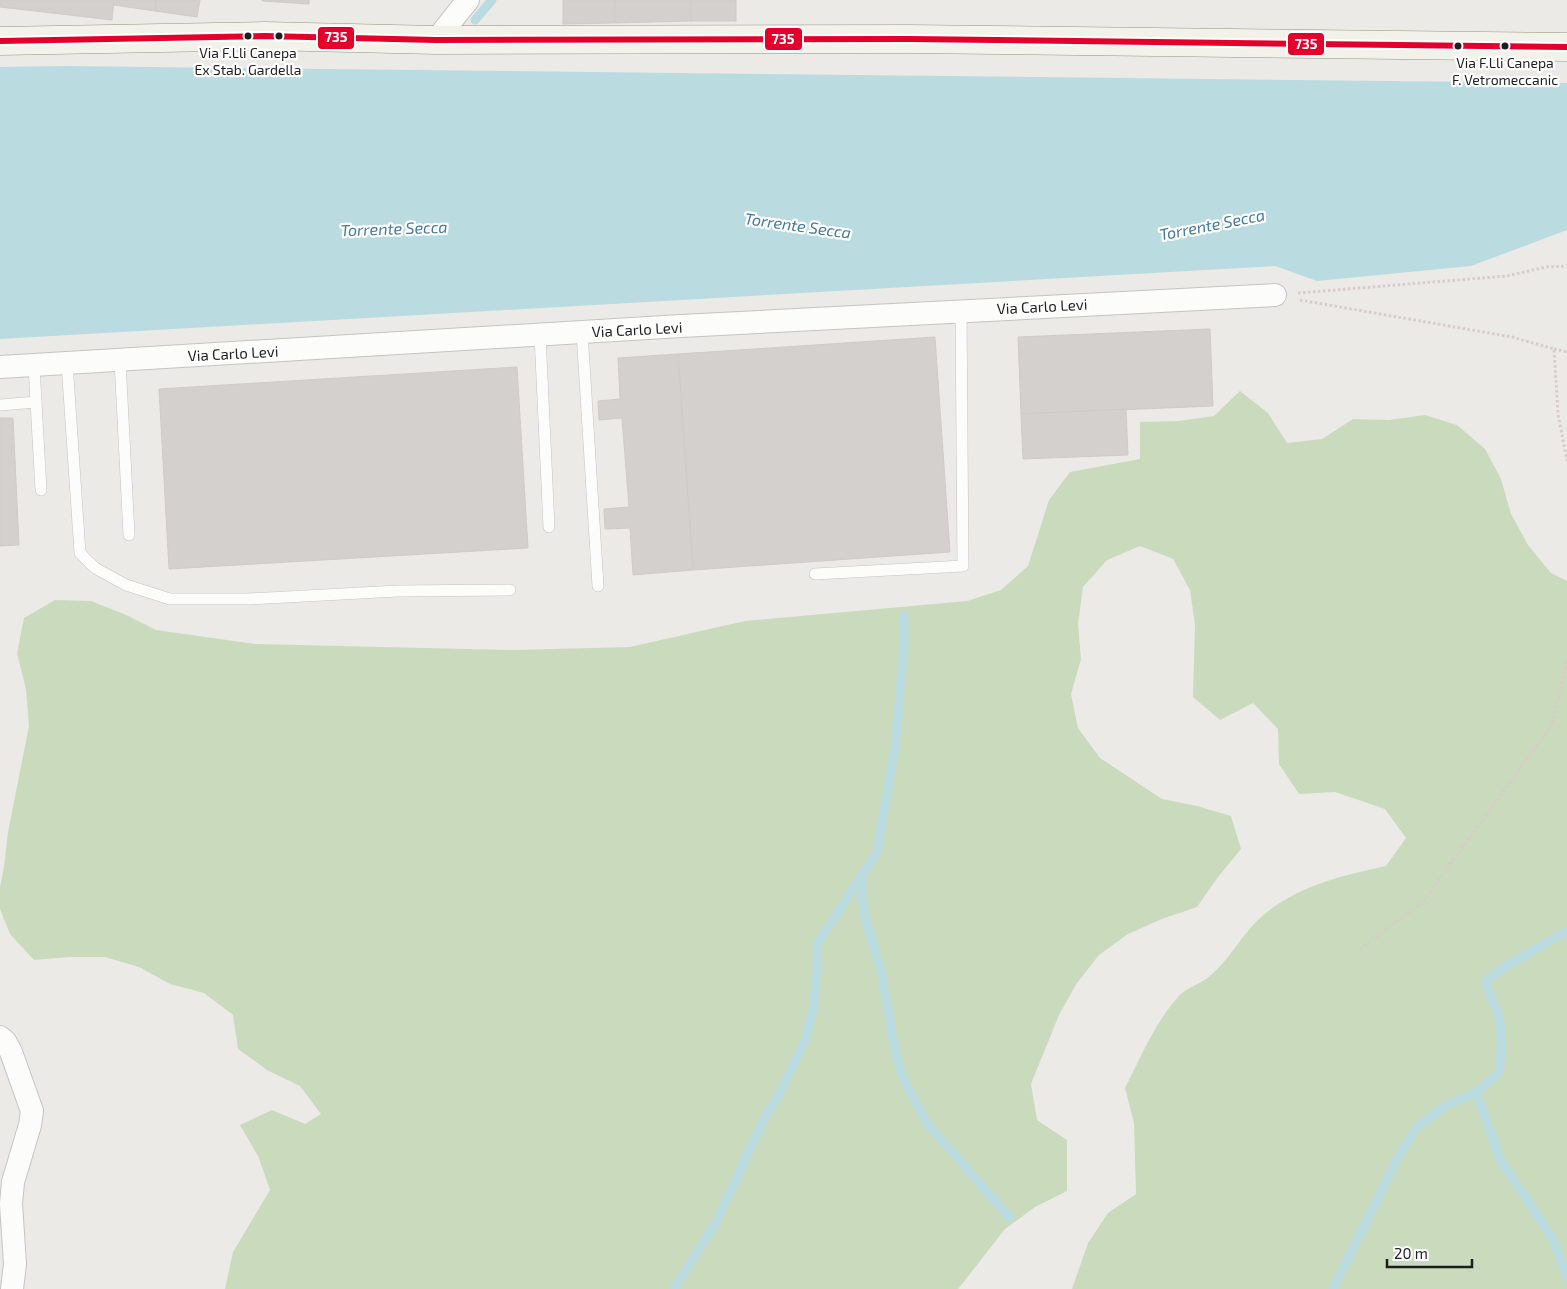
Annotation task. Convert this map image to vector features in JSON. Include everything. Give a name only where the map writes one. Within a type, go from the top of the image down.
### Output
[{"type":"main road","points":[[0,42],[265,36],[436,40],[929,40],[1567,47]]},
{"type":"street","points":[[436,40],[468,0]]},
{"type":"street","name":"Via Carlo Levi","points":[[0,367],[961,310],[1275,295]]},
{"type":"street","points":[[0,1037],[5,1041],[11,1052],[32,1111],[30,1125],[13,1182],[11,1204],[15,1264],[12,1289]]},
{"type":"lane","points":[[815,574],[963,566],[961,310]]},
{"type":"lane","points":[[582,332],[598,586]]},
{"type":"lane","points":[[540,335],[549,528]]},
{"type":"lane","points":[[120,360],[129,535]]},
{"type":"lane","points":[[67,363],[80,553],[95,568],[126,585],[170,599],[248,599],[398,591],[510,590]]},
{"type":"lane","points":[[34,365],[41,490]]},
{"type":"lane","points":[[0,405],[36,402]]},
{"type":"path","points":[[1275,295],[1507,276],[1546,267],[1567,266]]},
{"type":"path","points":[[1275,295],[1512,337],[1567,352]]},
{"type":"path","points":[[1554,349],[1558,414],[1567,461]]},
{"type":"path","points":[[1360,949],[1423,902],[1552,725],[1567,661]]},
{"type":"green space","points":[[1240,391],[1268,413],[1287,443],[1322,439],[1353,419],[1389,420],[1425,415],[1457,425],[1485,449],[1501,479],[1511,514],[1528,545],[1551,573],[1567,581],[1567,1289],[1072,1289],[1088,1243],[1108,1213],[1136,1194],[1134,1123],[1125,1088],[1149,1040],[1170,1006],[1182,993],[1207,978],[1217,969],[1252,926],[1286,899],[1318,884],[1386,866],[1406,838],[1385,809],[1335,792],[1299,794],[1279,764],[1278,729],[1253,703],[1220,720],[1193,697],[1195,625],[1190,590],[1173,559],[1140,546],[1107,560],[1083,587],[1078,624],[1081,659],[1071,694],[1078,728],[1100,758],[1162,799],[1197,806],[1231,816],[1241,849],[1197,907],[1162,919],[1128,934],[1099,955],[1077,983],[1059,1015],[1031,1084],[1037,1120],[1067,1140],[1067,1191],[1035,1207],[1005,1229],[958,1289],[225,1289],[233,1252],[270,1190],[258,1156],[240,1125],[272,1110],[305,1124],[321,1114],[300,1086],[267,1070],[238,1049],[233,1015],[204,993],[170,984],[139,967],[105,957],[34,960],[10,934],[0,909],[0,887],[8,832],[29,726],[26,689],[17,653],[24,618],[55,600],[91,601],[124,614],[156,630],[255,644],[514,650],[630,647],[745,621],[967,601],[1001,590],[1028,566],[1049,500],[1070,472],[1140,459],[1140,422],[1179,421],[1214,416]]},
{"type":"water","name":"Torrente Secca","points":[[66,66],[1567,83],[1567,230],[1471,266],[1317,281],[1275,266],[0,339],[0,67]]},
{"type":"building","points":[[0,0],[114,0],[112,20],[0,7]]},
{"type":"building","points":[[114,0],[156,0],[155,11],[114,5]]},
{"type":"building","points":[[156,0],[200,0],[197,17],[155,11]]},
{"type":"building","points":[[309,0],[309,4],[262,1]]},
{"type":"building","points":[[563,0],[615,0],[615,23],[563,24]]},
{"type":"building","points":[[615,0],[691,0],[691,21],[615,23]]},
{"type":"building","points":[[691,0],[736,0],[736,21],[691,21]]},
{"type":"building","points":[[1210,329],[1213,406],[1021,414],[1018,337]]},
{"type":"building","points":[[935,337],[950,552],[693,570],[678,354]]},
{"type":"building","points":[[678,354],[693,570],[633,575],[630,528],[605,529],[604,509],[629,507],[622,418],[599,420],[598,401],[620,399],[618,358]]},
{"type":"building","points":[[517,367],[528,548],[169,569],[159,389]]},
{"type":"building","points":[[1126,409],[1128,455],[1023,459],[1021,414]]},
{"type":"building","points":[[0,418],[13,418],[19,545],[0,546]]},
{"type":"waterway","points":[[475,20],[492,0]]},
{"type":"waterway","points":[[674,1289],[716,1222],[764,1119],[781,1091],[805,1040],[814,1007],[818,943],[877,852],[895,747],[904,648],[904,615]]},
{"type":"waterway","points":[[862,876],[862,899],[867,925],[881,970],[895,1050],[903,1078],[927,1123],[1010,1218]]},
{"type":"waterway","points":[[1333,1289],[1396,1161],[1416,1128],[1445,1106],[1476,1092],[1499,1073],[1501,1029],[1498,1014],[1486,980],[1567,931]]},
{"type":"waterway","points":[[1476,1092],[1500,1159],[1553,1239],[1567,1277]]},
{"type":"transit line","name":"735","points":[[0,41],[265,36],[436,40],[909,39],[1567,47]]},
{"type":"place","name":"Via F.Lli Canepa Ex Stab. Gardella","points":[[248,36]]},
{"type":"place","name":"Via F.Lli Canepa F. Vetromeccanic","points":[[1505,46]]}]
